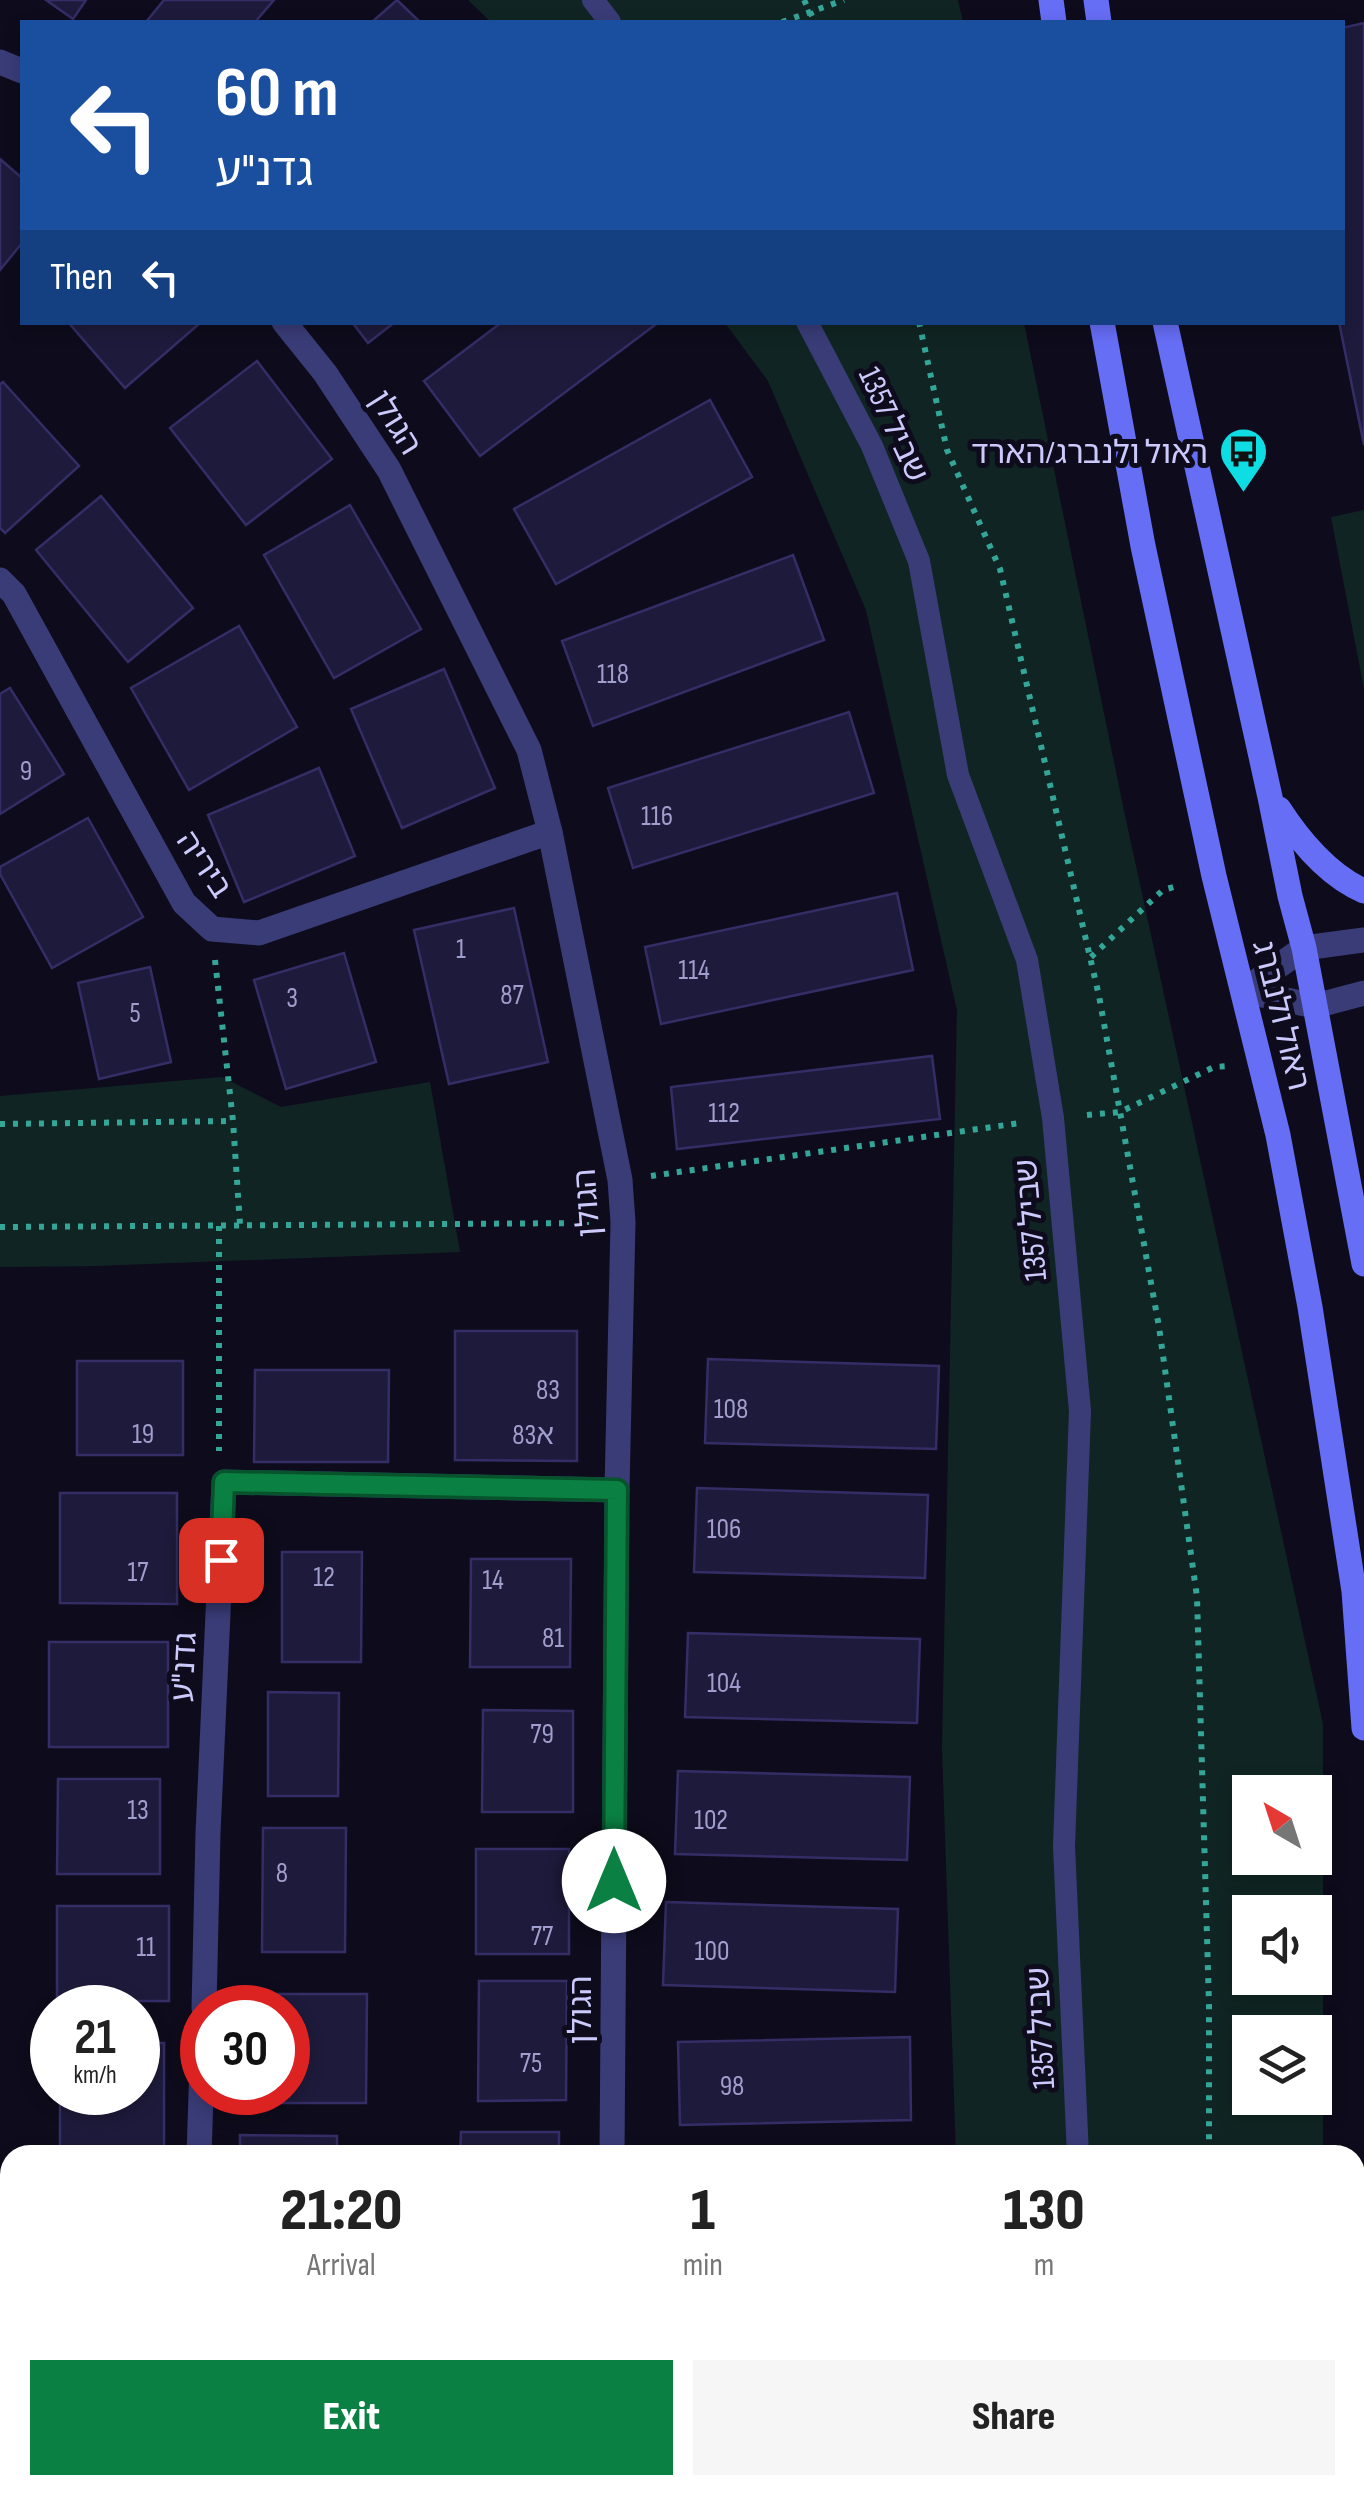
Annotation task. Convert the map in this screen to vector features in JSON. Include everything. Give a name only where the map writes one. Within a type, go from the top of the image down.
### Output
[{"type":"street","name":"הגולן","points":[[286,325],[325,373],[389,470],[529,750],[550,832],[620,1180],[623,1222],[612,2145]]},
{"type":"street","name":"ראול ולנברג","points":[[1103,325],[1143,546],[1214,876],[1278,1135],[1313,1326],[1354,1591],[1364,1728]]},
{"type":"street","name":"ראול ולנברג","points":[[1166,325],[1304,948],[1364,1264]]},
{"type":"street","name":"ביריה","points":[[0,580],[14,594],[184,903],[212,929],[259,933],[550,832]]},
{"type":"street","points":[[1270,797],[1294,833],[1337,875],[1364,891]]},
{"type":"street","points":[[1244,991],[1304,948],[1364,940]]},
{"type":"street","points":[[1244,991],[1315,1006],[1364,993]]},
{"type":"street","points":[[224,1482],[617,1490]]},
{"type":"street","name":"גדנ\"ע","points":[[205,1985],[224,1482]]},
{"type":"street","points":[[199,2145],[200,2115]]},
{"type":"lane","points":[[593,0],[608,20]]},
{"type":"lane","name":"שביל 1357","points":[[810,325],[872,446],[919,561],[958,775],[1027,960],[1054,1118],[1080,1411],[1064,1846],[1078,2145]]},
{"type":"path","points":[[804,0],[814,20]]},
{"type":"path","points":[[787,20],[844,0]]},
{"type":"path","points":[[920,325],[947,450],[1000,569],[1090,958],[1159,1327],[1197,1597],[1210,2006],[1209,2145]]},
{"type":"path","points":[[1090,958],[1163,890],[1214,876]]},
{"type":"path","points":[[212,929],[240,1225]]},
{"type":"path","points":[[620,1180],[1120,1112],[1214,1066],[1260,1066]]},
{"type":"path","points":[[0,1124],[233,1121]]},
{"type":"path","points":[[0,1227],[623,1222]]},
{"type":"path","points":[[219,1226],[219,1466],[224,1482]]},
{"type":"green space","points":[[468,0],[958,0],[963,20],[489,20]]},
{"type":"green space","points":[[726,325],[1024,325],[1124,811],[1323,1724],[1323,1775],[1232,1775],[1232,1875],[1323,1875],[1323,1895],[1232,1895],[1232,1995],[1323,1995],[1323,2015],[1232,2015],[1232,2115],[1323,2115],[1323,2145],[956,2145],[942,1748],[957,1010],[866,610],[768,381]]},
{"type":"green space","points":[[1364,510],[1364,689],[1331,517]]},
{"type":"green space","points":[[222,1077],[281,1107],[430,1082],[460,1252],[0,1267],[0,1096]]},
{"type":"building","points":[[46,0],[86,0],[73,19]]},
{"type":"building","points":[[164,0],[274,0],[257,20],[148,20]]},
{"type":"building","points":[[397,0],[418,20],[374,20]]},
{"type":"building","points":[[1364,23],[1364,445],[1340,325],[1345,325],[1345,27]]},
{"type":"building","points":[[0,159],[20,176],[20,245],[0,270]]},
{"type":"building","points":[[71,325],[198,325],[125,388]]},
{"type":"building","points":[[354,325],[391,325],[368,343]]},
{"type":"building","points":[[498,325],[655,325],[480,456],[424,381]]},
{"type":"building","points":[[257,361],[332,459],[246,525],[170,428]]},
{"type":"building","points":[[3,382],[79,466],[5,533],[0,528]]},
{"type":"building","points":[[710,400],[752,477],[556,584],[514,509]]},
{"type":"building","points":[[101,496],[193,608],[128,662],[36,550]]},
{"type":"building","points":[[350,505],[421,629],[334,678],[264,555]]},
{"type":"building","points":[[793,555],[824,640],[593,726],[562,641]]},
{"type":"building","points":[[239,626],[297,727],[189,790],[131,688]]},
{"type":"building","points":[[444,669],[495,788],[402,828],[351,709]]},
{"type":"building","points":[[10,688],[64,774],[0,814],[0,694]]},
{"type":"building","points":[[849,712],[874,793],[633,868],[608,788]]},
{"type":"building","points":[[319,768],[355,856],[244,902],[208,815]]},
{"type":"building","points":[[88,818],[143,917],[52,968],[0,874],[0,867]]},
{"type":"building","points":[[897,893],[913,970],[661,1024],[645,947]]},
{"type":"building","points":[[514,908],[548,1062],[449,1084],[414,930]]},
{"type":"building","points":[[344,953],[376,1062],[286,1089],[254,980]]},
{"type":"building","points":[[150,967],[171,1062],[99,1079],[78,983]]},
{"type":"building","points":[[932,1056],[940,1119],[677,1149],[671,1087]]},
{"type":"building","points":[[455,1331],[577,1331],[577,1461],[455,1460]]},
{"type":"building","points":[[708,1359],[939,1366],[936,1449],[705,1443]]},
{"type":"building","points":[[77,1361],[183,1361],[183,1455],[77,1455]]},
{"type":"building","points":[[255,1370],[389,1370],[388,1462],[254,1462]]},
{"type":"building","points":[[697,1488],[928,1495],[925,1578],[694,1572]]},
{"type":"building","points":[[60,1493],[177,1493],[177,1604],[60,1603]]},
{"type":"building","points":[[282,1552],[362,1552],[361,1662],[282,1662]]},
{"type":"building","points":[[471,1559],[571,1559],[570,1667],[470,1667]]},
{"type":"building","points":[[688,1633],[920,1639],[917,1723],[685,1717]]},
{"type":"building","points":[[49,1642],[168,1642],[168,1747],[49,1747]]},
{"type":"building","points":[[268,1692],[339,1693],[338,1796],[268,1796]]},
{"type":"building","points":[[483,1710],[573,1711],[573,1812],[482,1812]]},
{"type":"building","points":[[678,1771],[910,1777],[907,1860],[675,1854]]},
{"type":"building","points":[[58,1779],[160,1779],[160,1874],[57,1874]]},
{"type":"building","points":[[263,1828],[346,1828],[345,1952],[262,1952]]},
{"type":"building","points":[[476,1849],[569,1849],[569,1954],[476,1954]]},
{"type":"building","points":[[666,1902],[898,1909],[895,1992],[663,1985]]},
{"type":"building","points":[[57,1906],[169,1906],[169,2001],[160,2001],[160,1985],[57,1985]]},
{"type":"building","points":[[479,1981],[567,1981],[566,2100],[478,2101]]},
{"type":"building","points":[[310,1994],[367,1994],[366,2103],[310,2103]]},
{"type":"building","points":[[910,2037],[911,2120],[680,2125],[678,2042]]},
{"type":"building","points":[[160,2043],[164,2043],[164,2145],[60,2145],[60,2115],[160,2115]]},
{"type":"building","points":[[461,2132],[559,2132],[559,2145],[460,2145]]},
{"type":"building","points":[[240,2135],[337,2136],[337,2145],[240,2145]]},
{"type":"place","name":"ראול ולנברג/הארד","points":[[1243,494]]},
{"type":"route","points":[[221,1560],[224,1482],[617,1490],[614,1881]]}]
